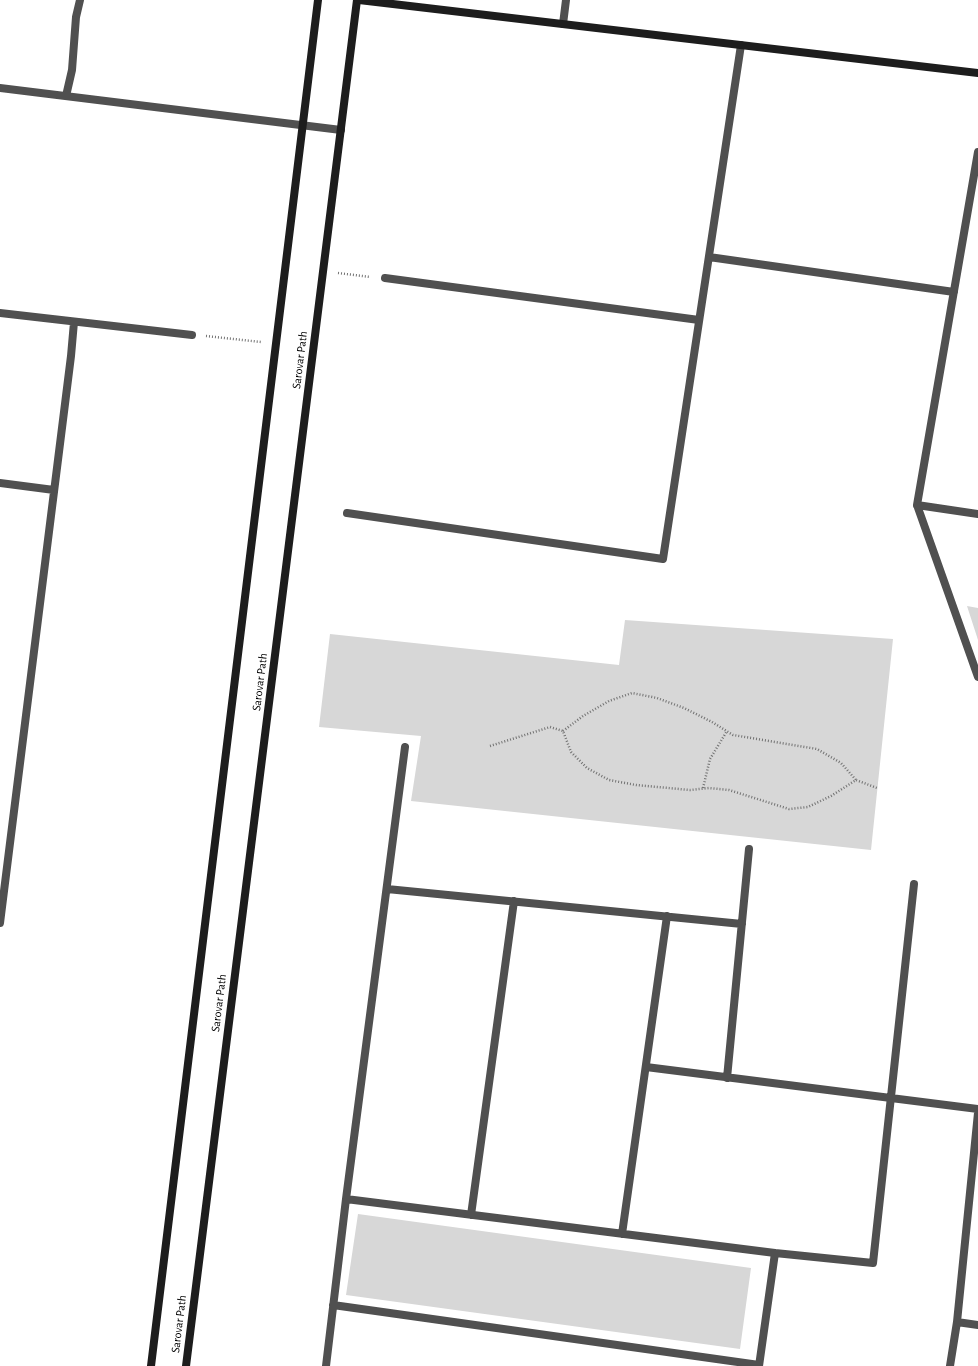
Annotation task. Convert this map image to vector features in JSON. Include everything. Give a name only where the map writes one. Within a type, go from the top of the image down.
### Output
[{"type":"main road","name":"Sarovar Path","points":[[151,1366],[318,0]]},
{"type":"main road","name":"Sarovar Path","points":[[186,1366],[358,0]]},
{"type":"main road","points":[[358,0],[978,73]]},
{"type":"street","points":[[66,96],[72,70],[76,17],[80,0]]},
{"type":"street","points":[[563,24],[566,0]]},
{"type":"street","points":[[347,513],[663,560],[740,45]]},
{"type":"street","points":[[0,88],[341,130]]},
{"type":"street","points":[[978,152],[917,505],[978,677]]},
{"type":"street","points":[[709,257],[954,292]]},
{"type":"street","points":[[385,278],[699,320]]},
{"type":"street","points":[[0,313],[192,335]]},
{"type":"street","points":[[0,924],[74,322]]},
{"type":"street","points":[[0,483],[54,490]]},
{"type":"street","points":[[917,505],[978,514]]},
{"type":"street","points":[[326,1366],[332,1305],[405,747]]},
{"type":"street","points":[[727,1078],[749,849]]},
{"type":"street","points":[[346,1199],[775,1253],[873,1263],[914,884]]},
{"type":"street","points":[[387,889],[742,924]]},
{"type":"street","points":[[471,1215],[514,901]]},
{"type":"street","points":[[622,1234],[667,916]]},
{"type":"street","points":[[646,1067],[978,1109]]},
{"type":"street","points":[[950,1366],[957,1322],[978,1113]]},
{"type":"street","points":[[332,1305],[759,1366],[775,1253]]},
{"type":"street","points":[[957,1322],[978,1325]]},
{"type":"path","points":[[323,271],[385,278]]},
{"type":"path","points":[[192,335],[276,344]]},
{"type":"path","points":[[563,731],[583,716],[609,701],[632,693],[657,698],[684,708],[733,735],[817,749],[841,763],[856,780],[877,788]]},
{"type":"path","points":[[490,746],[550,727],[563,731]]},
{"type":"path","points":[[563,731],[571,752],[587,768],[609,780],[636,786],[665,789],[690,790],[709,788],[729,790],[789,809],[808,808],[831,796],[856,780]]},
{"type":"path","points":[[703,788],[710,759],[727,731]]},
{"type":"shaded area","points":[[967,606],[978,608],[978,640]]},
{"type":"shaded area","points":[[625,620],[893,639],[871,850],[411,801],[421,736],[319,727],[330,634],[619,665]]},
{"type":"shaded area","points":[[358,1214],[751,1268],[740,1349],[346,1295]]}]
